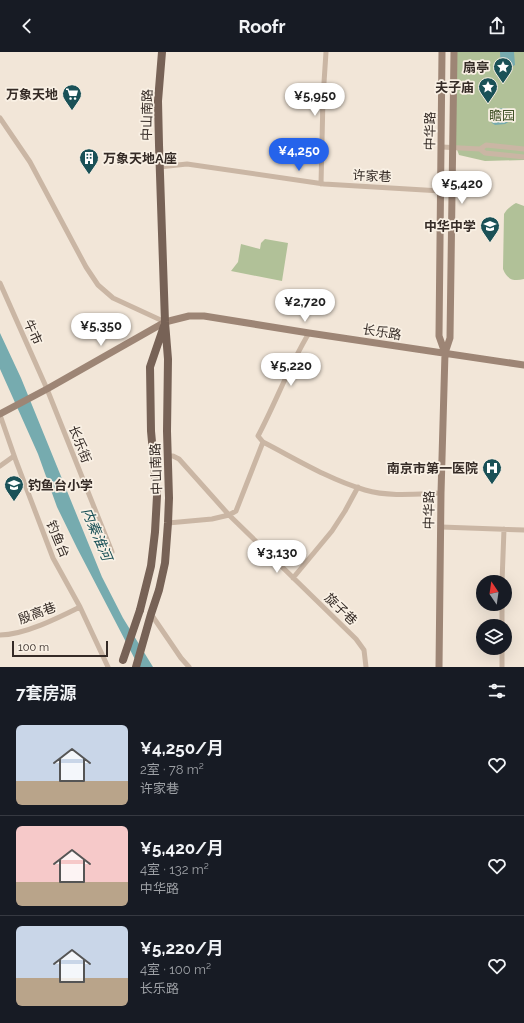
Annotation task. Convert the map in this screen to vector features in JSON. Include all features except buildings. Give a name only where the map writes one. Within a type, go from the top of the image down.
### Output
[{"type":"main road","name":"中山南路","points":[[136,667],[159,590],[165,563],[168,523],[168,359],[165,322],[158,101],[162,52]]},
{"type":"main road","name":"中华路","points":[[442,52],[439,336],[445,353]]},
{"type":"main road","name":"中华路","points":[[440,667],[441,494],[445,353],[450,338],[454,52]]},
{"type":"main road","name":"长乐路","points":[[0,414],[165,322],[189,316],[204,316],[524,365]]},
{"type":"main road","name":"中山南路","points":[[122,663],[140,610],[151,566],[157,496],[151,431],[150,368],[165,322]]},
{"type":"street","points":[[321,184],[326,52]]},
{"type":"street","points":[[0,118],[30,162],[86,267],[98,285],[113,298],[165,322]]},
{"type":"street","points":[[442,147],[480,148],[486,145],[524,149]]},
{"type":"street","points":[[480,148],[485,153],[524,157]]},
{"type":"street","name":"许家巷","points":[[159,167],[187,164],[321,184],[441,191]]},
{"type":"street","name":"牛市","points":[[0,283],[47,389]]},
{"type":"street","points":[[309,333],[296,354],[272,410],[258,436],[263,442],[302,464],[366,490],[388,494],[441,494]]},
{"type":"street","name":"长乐街","points":[[47,389],[112,552]]},
{"type":"street","name":"钓鱼台","points":[[0,414],[14,456],[53,558],[80,607],[108,667]]},
{"type":"street","points":[[168,523],[229,516],[236,511],[263,442]]},
{"type":"street","points":[[0,466],[14,456]]},
{"type":"street","name":"旋子巷","points":[[167,456],[173,456],[179,459],[229,516],[363,646],[366,667]]},
{"type":"street","points":[[293,578],[332,531],[358,487]]},
{"type":"street","points":[[441,527],[524,530]]},
{"type":"street","points":[[502,575],[504,529]]},
{"type":"street","name":"殷高巷","points":[[0,636],[48,623],[80,607]]},
{"type":"street","points":[[151,614],[181,658],[189,667]]},
{"type":"street","points":[[502,655],[502,667]]},
{"type":"green space","name":"夫子庙","points":[[452,52],[524,52],[524,160],[485,161],[459,155],[452,136],[450,116],[453,91]]},
{"type":"green space","points":[[516,203],[524,206],[524,279],[514,280],[506,275],[503,269],[504,214]]},
{"type":"green space","points":[[265,239],[288,243],[282,281],[231,271],[238,262],[241,244],[260,249],[261,243]]},
{"type":"water","points":[[500,52],[514,52],[515,65],[509,68],[506,72],[501,70]]},
{"type":"water","points":[[505,108],[512,114],[510,121],[505,124],[495,125],[492,123],[491,119],[494,114],[494,109]]},
{"type":"water","points":[[0,333],[21,378],[102,577],[123,618],[153,667],[139,667],[57,507],[38,454],[0,369]]},
{"type":"place","name":"扇亭","points":[[503,84]]},
{"type":"place","name":"夫子庙","points":[[488,104]]},
{"type":"place","name":"万象天地","points":[[72,111]]},
{"type":"place","name":"万象天地A座","points":[[89,175]]},
{"type":"place","name":"中华中学","points":[[490,243]]},
{"type":"place","name":"南京市第一医院","points":[[492,485]]},
{"type":"place","name":"钓鱼台小学","points":[[14,502]]},
{"type":"park label","name":"瞻园","points":[[502,115]]},
{"type":"water label","name":"内秦淮河","points":[[97,534]]}]
